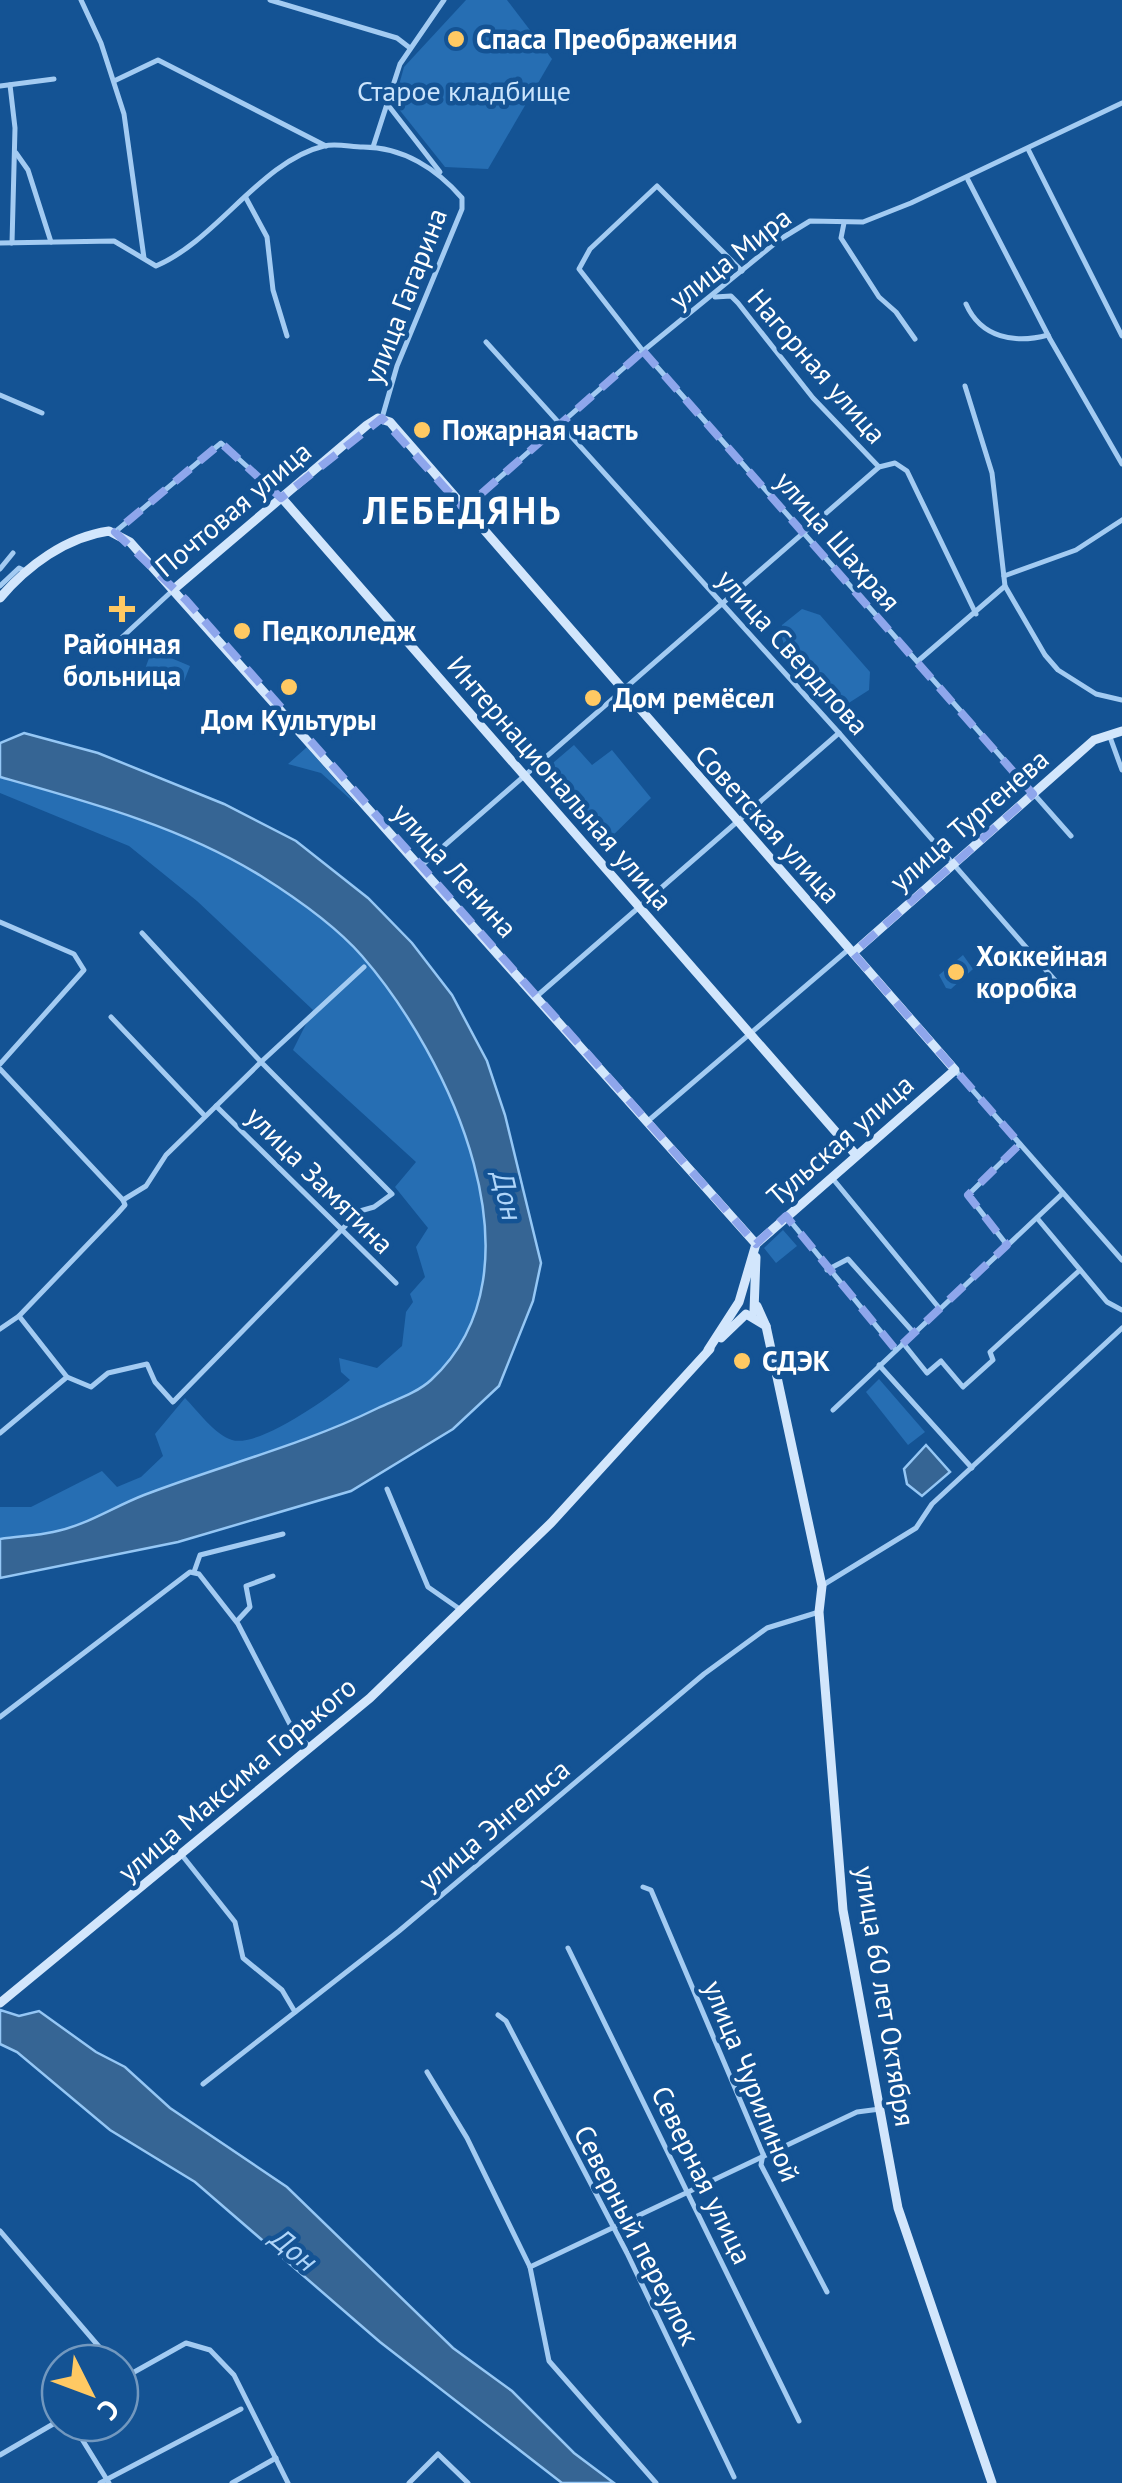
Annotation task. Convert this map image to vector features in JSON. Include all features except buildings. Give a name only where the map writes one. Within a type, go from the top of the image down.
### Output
[{"type":"main road","name":"Почтовая улица","points":[[174,588],[368,425],[382,418]]},
{"type":"main road","name":"Советская улица","points":[[382,418],[955,1070]]},
{"type":"main road","name":"Интернациональная улица","points":[[282,498],[856,1155]]},
{"type":"main road","points":[[0,598],[25,571],[80,538],[114,532]]},
{"type":"main road","name":"улица Ленина","points":[[114,532],[174,588],[756,1244]]},
{"type":"main road","name":"улица Тургенева","points":[[851,950],[1094,740],[1122,731]]},
{"type":"main road","name":"Тульская улица","points":[[739,1302],[756,1244],[955,1070]]},
{"type":"main road","name":"Тульская улица","points":[[756,1244],[756,1303]]},
{"type":"main road","points":[[756,1303],[748,1296],[739,1302],[746,1314],[766,1326]]},
{"type":"main road","name":"улица Максима Горького","points":[[708,1350],[739,1302]]},
{"type":"main road","name":"улица Максима Горького","points":[[0,2003],[370,1698],[606,1465],[708,1350],[756,1303]]},
{"type":"main road","name":"улица 60 лет Октября","points":[[756,1303],[766,1326],[822,1586],[818,1612],[843,1910],[898,2208],[992,2483]]},
{"type":"street","points":[[81,0],[114,81],[132,154],[144,258]]},
{"type":"street","points":[[270,0],[398,38],[410,48]]},
{"type":"street","points":[[374,147],[400,64],[444,0]]},
{"type":"street","points":[[114,81],[158,60],[326,146]]},
{"type":"street","points":[[0,86],[54,78]]},
{"type":"street","points":[[10,85],[14,150],[12,243]]},
{"type":"street","name":"улица Мира","points":[[464,509],[643,351],[810,221],[863,222],[968,180],[1122,103]]},
{"type":"street","points":[[388,105],[442,174]]},
{"type":"street","points":[[0,242],[114,241],[156,266],[177,257],[300,157],[326,146]]},
{"type":"street","name":"улица Гагарина","points":[[326,146],[398,152],[442,174],[462,198],[462,209],[397,366],[382,418]]},
{"type":"street","points":[[14,150],[28,170],[51,242]]},
{"type":"street","points":[[1028,150],[1122,336]]},
{"type":"street","points":[[968,180],[1048,335],[1122,464]]},
{"type":"street","name":"Нагорная улица","points":[[580,269],[590,249],[657,186],[742,272]]},
{"type":"street","points":[[246,198],[267,237],[273,290],[288,336]]},
{"type":"street","points":[[844,222],[841,238],[879,297],[896,312],[915,340]]},
{"type":"street","name":"улица Шахрая","points":[[580,269],[643,351],[1072,836]]},
{"type":"street","name":"Нагорная улица","points":[[714,296],[732,296],[813,398],[878,467],[895,463],[906,471],[976,614]]},
{"type":"street","points":[[966,304],[978,326],[1011,340],[1048,335]]},
{"type":"street","name":"улица Свердлова","points":[[486,342],[840,733],[951,866],[1066,993]]},
{"type":"street","points":[[964,386],[992,473],[1005,586],[1044,655],[1058,670],[1096,694],[1122,700]]},
{"type":"street","points":[[0,395],[42,412]]},
{"type":"street","name":"Интернациональная улица","points":[[114,532],[216,444],[226,445],[282,498]]},
{"type":"street","points":[[422,866],[878,467]]},
{"type":"street","points":[[1003,576],[1076,550],[1122,520]]},
{"type":"street","points":[[0,568],[13,553]]},
{"type":"street","points":[[0,586],[19,568],[25,571]]},
{"type":"street","points":[[918,662],[1005,586]]},
{"type":"street","name":"Почтовая улица","points":[[118,641],[174,588]]},
{"type":"street","points":[[537,996],[840,733]]},
{"type":"street","points":[[1109,734],[1122,770]]},
{"type":"street","points":[[0,922],[74,954],[84,970],[0,1066],[123,1200]]},
{"type":"street","name":"улица Замятина","points":[[142,933],[392,1194],[374,1207],[360,1211],[342,1229]]},
{"type":"street","name":"улица Тургенева","points":[[648,1122],[851,950]]},
{"type":"street","name":"улица Замятина","points":[[0,1329],[20,1316],[118,1214],[125,1206],[123,1200],[146,1186],[166,1154],[364,967]]},
{"type":"street","name":"улица Замятина","points":[[111,1017],[206,1116]]},
{"type":"street","name":"Советская улица","points":[[955,1070],[1122,1260]]},
{"type":"street","name":"улица Замятина","points":[[216,1106],[396,1283]]},
{"type":"street","points":[[1008,1245],[968,1195],[1020,1144]]},
{"type":"street","points":[[831,1176],[940,1309]]},
{"type":"street","points":[[833,1410],[1063,1193]]},
{"type":"street","points":[[786,1216],[826,1270],[896,1350]]},
{"type":"street","points":[[1037,1218],[1107,1302],[1122,1310]]},
{"type":"street","points":[[20,1316],[68,1377],[91,1386],[108,1372],[147,1364],[155,1382],[173,1402],[342,1229]]},
{"type":"street","points":[[826,1270],[848,1259],[914,1333]]},
{"type":"street","points":[[903,1343],[928,1372],[941,1361],[963,1387],[994,1360],[990,1352],[1080,1270]]},
{"type":"street","points":[[822,1586],[916,1528],[932,1504],[1122,1328]]},
{"type":"street","points":[[879,1365],[972,1468]]},
{"type":"street","points":[[0,1433],[68,1377]]},
{"type":"street","points":[[386,1489],[428,1587],[461,1610]]},
{"type":"street","points":[[284,1534],[200,1555],[194,1563],[194,1573],[236,1622],[293,1730],[310,1748]]},
{"type":"street","points":[[0,1717],[194,1573]]},
{"type":"street","points":[[236,1622],[250,1607],[246,1586],[274,1576]]},
{"type":"street","name":"улица Энгельса","points":[[203,2084],[488,1858],[704,1674],[767,1628],[818,1612]]},
{"type":"street","points":[[181,1854],[235,1922],[243,1958],[282,1990],[295,2012]]},
{"type":"street","name":"улица Чурилиной","points":[[643,1887],[651,1890],[738,2092],[762,2159],[826,2292]]},
{"type":"street","name":"Северная улица","points":[[568,1948],[799,2421]]},
{"type":"street","name":"Северный переулок","points":[[498,2015],[506,2021],[612,2228],[734,2477]]},
{"type":"street","points":[[427,2072],[468,2138],[530,2266],[549,2361],[656,2483]]},
{"type":"street","points":[[530,2266],[857,2112],[880,2109]]},
{"type":"street","points":[[0,2232],[96,2343]]},
{"type":"street","points":[[140,2369],[186,2343],[210,2350],[234,2375],[288,2483]]},
{"type":"street","points":[[83,2443],[105,2482],[241,2408]]},
{"type":"street","points":[[0,2454],[40,2431]]},
{"type":"street","points":[[408,2483],[438,2454],[468,2483]]},
{"type":"street","points":[[232,2483],[276,2458]]},
{"type":"highlighted area","points":[[643,351],[1033,794],[853,953],[1020,1144],[968,1195],[1007,1245],[896,1350],[786,1216],[756,1244],[186,600],[115,532],[221,443],[281,498],[382,418],[464,509]]},
{"type":"green space","name":"Старое кладбище","points":[[466,0],[507,0],[552,59],[488,169],[445,167],[394,103],[404,67]]},
{"type":"green space","points":[[802,609],[820,615],[870,672],[869,690],[844,706],[811,685],[786,648],[782,625]]},
{"type":"green space","points":[[152,650],[190,666],[183,684],[145,669]]},
{"type":"green space","points":[[574,745],[592,765],[612,750],[651,798],[603,845],[540,774]]},
{"type":"green space","points":[[307,747],[357,805],[321,773],[288,764]]},
{"type":"green space","points":[[0,777],[134,818],[199,843],[274,884],[347,940],[391,992],[424,1042],[452,1099],[473,1160],[484,1221],[483,1280],[466,1334],[431,1380],[419,1389],[321,1433],[173,1484],[76,1525],[0,1539],[0,1507],[31,1507],[102,1471],[117,1487],[141,1477],[163,1456],[155,1434],[185,1398],[219,1433],[232,1440],[244,1440],[293,1420],[350,1380],[341,1372],[339,1358],[377,1368],[402,1346],[406,1312],[413,1302],[410,1294],[425,1277],[416,1247],[428,1228],[395,1187],[416,1162],[293,1050],[313,1010],[197,901],[129,846],[0,793]]},
{"type":"green space","name":"Хоккейная коробка","points":[[963,955],[973,969],[951,989],[946,988],[939,975]]},
{"type":"green space","points":[[783,1230],[797,1246],[776,1263],[764,1248]]},
{"type":"green space","points":[[879,1379],[925,1432],[908,1445],[866,1392]]},
{"type":"water","name":"Дон","points":[[24,733],[98,753],[224,804],[296,841],[368,898],[412,943],[452,995],[487,1061],[505,1115],[541,1263],[533,1301],[499,1386],[453,1429],[351,1491],[178,1542],[0,1578],[0,1539],[76,1525],[144,1495],[321,1433],[425,1385],[466,1334],[483,1281],[485,1223],[474,1164],[453,1104],[426,1048],[395,998],[362,956],[288,893],[199,843],[134,818],[0,777],[0,743]]},
{"type":"water","points":[[926,1445],[950,1472],[922,1496],[907,1484],[904,1469]]},
{"type":"water","name":"Дон","points":[[0,2010],[19,2016],[39,2011],[96,2052],[125,2067],[170,2108],[287,2187],[453,2348],[512,2391],[574,2453],[614,2483],[562,2483],[380,2342],[195,2182],[110,2130],[17,2052],[0,2044]]},
{"type":"place","name":"Спаса Преображения","points":[[456,39]]},
{"type":"place","name":"Пожарная часть","points":[[422,430]]},
{"type":"place","name":"Районная больница","points":[[122,609]]},
{"type":"place","name":"Педколледж","points":[[242,631]]},
{"type":"place","name":"Дом Культуры","points":[[289,687]]},
{"type":"place","name":"Дом ремёсел","points":[[593,698]]},
{"type":"place","name":"Хоккейная коробка","points":[[956,972]]},
{"type":"place","name":"СДЭК","points":[[742,1361]]},
{"type":"district","name":"ЛЕБЕДЯНЬ","points":[[463,511]]}]
